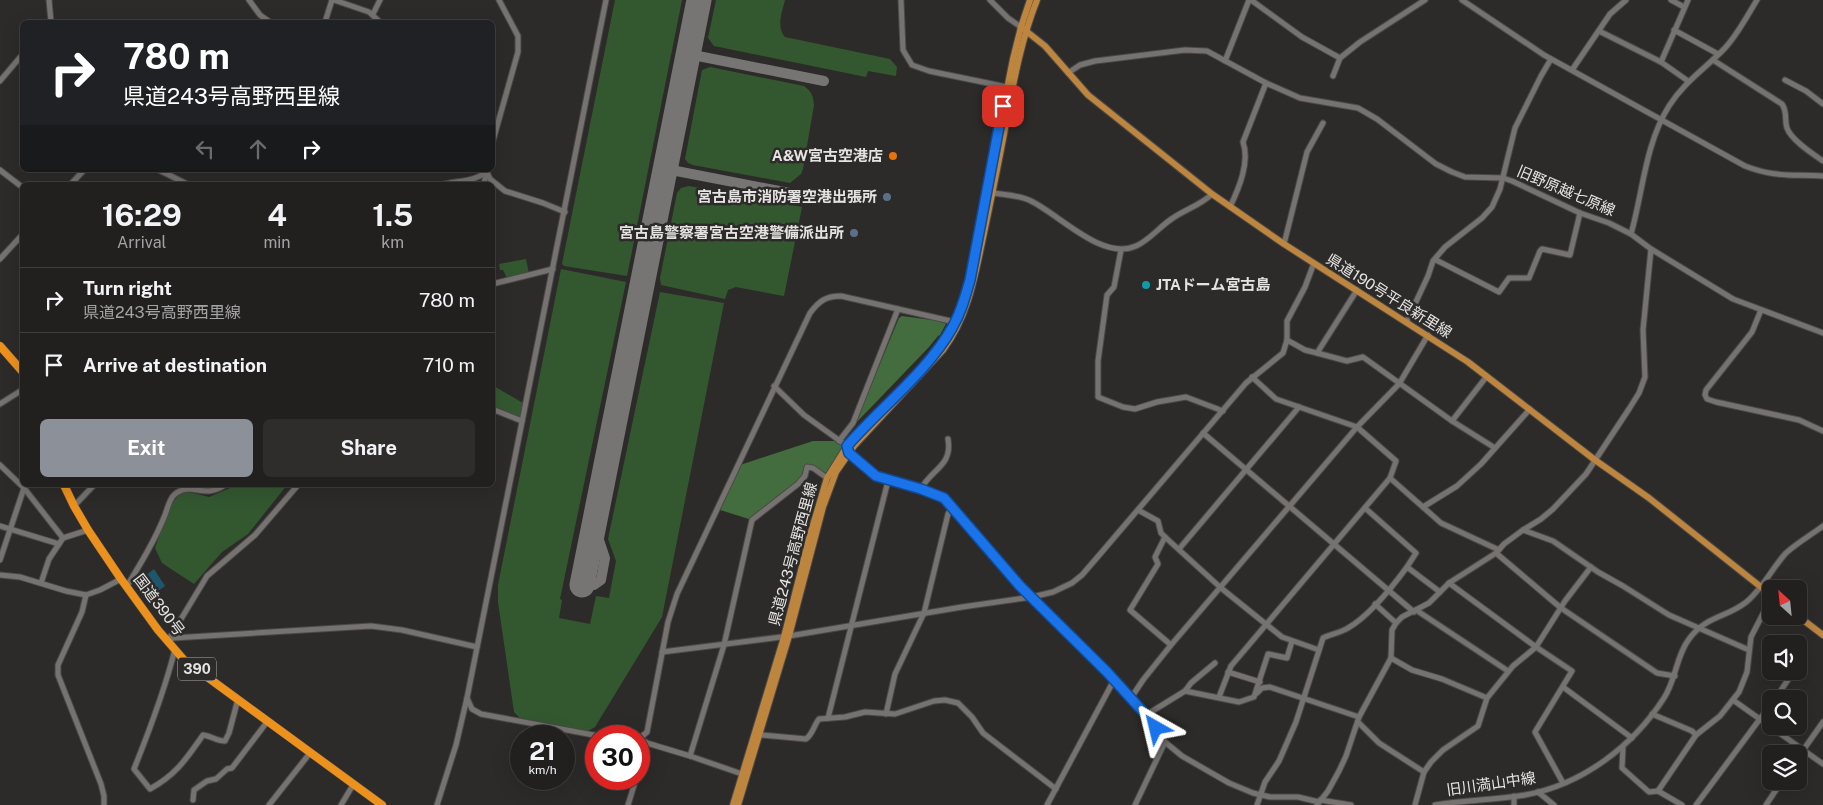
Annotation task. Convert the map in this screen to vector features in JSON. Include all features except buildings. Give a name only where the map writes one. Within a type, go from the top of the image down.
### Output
[{"type":"highway","points":[[0,346],[20,369]]},
{"type":"highway","name":"国道390号","points":[[65,487],[88,530],[121,579],[168,642],[184,660],[382,805]]},
{"type":"main road","points":[[1023,28],[1030,0]]},
{"type":"main road","points":[[1023,28],[1037,0]]},
{"type":"main road","name":"県道243号高野西里線","points":[[733,805],[761,735],[812,528],[827,478],[848,450],[933,355],[955,322],[965,299],[1007,87],[1023,28]]},
{"type":"main road","name":"県道243号高野西里線","points":[[738,805],[745,775],[827,494],[836,472],[848,450],[937,358],[955,333],[970,299],[993,193],[1023,28]]},
{"type":"main road","name":"県道190号平良新里線","points":[[1023,28],[1045,46],[1088,96],[1212,194],[1284,244],[1407,321],[1487,376],[1596,460],[1649,498],[1760,586]]},
{"type":"main road","points":[[1808,624],[1823,635]]},
{"type":"street","points":[[49,0],[50,20]]},
{"type":"street","points":[[249,0],[260,15],[267,20]]},
{"type":"street","points":[[326,20],[333,0],[373,14],[378,20]]},
{"type":"street","points":[[373,14],[380,0]]},
{"type":"street","points":[[495,133],[518,52],[518,36],[499,0]]},
{"type":"street","points":[[438,805],[456,745],[467,698],[606,0]]},
{"type":"street","points":[[901,0],[903,50],[912,65],[929,71],[1007,87]]},
{"type":"street","points":[[990,0],[1008,18],[1023,28]]},
{"type":"street","points":[[1225,61],[1250,0],[1302,37],[1340,58]]},
{"type":"street","points":[[1333,76],[1340,58],[1376,30],[1425,0]]},
{"type":"street","points":[[1462,0],[1551,59],[1737,162],[1760,172],[1778,175],[1823,176]]},
{"type":"street","points":[[1572,70],[1610,14],[1626,0]]},
{"type":"street","points":[[1671,0],[1684,7]]},
{"type":"street","points":[[1661,62],[1688,0]]},
{"type":"street","points":[[1631,234],[1640,202],[1646,165],[1662,119],[1688,81],[1713,60],[1739,29],[1757,0]]},
{"type":"street","points":[[1674,30],[1718,54]]},
{"type":"street","points":[[1599,31],[1661,62],[1688,81]]},
{"type":"street","name":"旧野原越七原線","points":[[1068,73],[1080,65],[1095,61],[1185,50],[1207,51],[1266,83],[1300,98],[1358,108],[1377,119],[1436,164],[1452,172],[1465,177],[1512,180],[1580,213],[1609,223],[1631,234],[1650,249],[1733,299],[1823,333]]},
{"type":"street","points":[[0,81],[20,57]]},
{"type":"street","points":[[1407,321],[1433,261],[1436,260],[1445,247],[1488,214],[1497,197],[1515,128],[1551,59]]},
{"type":"street","points":[[1713,60],[1782,104],[1786,113],[1786,128],[1807,150],[1823,161]]},
{"type":"street","points":[[1785,80],[1806,91],[1823,104]]},
{"type":"street","points":[[1230,207],[1246,159],[1246,150],[1243,142],[1266,83]]},
{"type":"street","points":[[1284,244],[1307,152],[1323,123]]},
{"type":"street","points":[[0,170],[20,185]]},
{"type":"street","points":[[73,182],[82,172]]},
{"type":"street","points":[[163,172],[183,182]]},
{"type":"street","points":[[458,182],[470,180],[483,175],[485,172]]},
{"type":"street","points":[[495,183],[505,191],[565,212]]},
{"type":"street","points":[[993,193],[1016,196],[1031,201],[1098,243],[1121,250],[1138,246],[1174,217],[1205,200],[1212,194]]},
{"type":"street","points":[[1436,260],[1499,292],[1509,278],[1529,278],[1542,249],[1570,255],[1580,213]]},
{"type":"street","points":[[0,259],[20,237]]},
{"type":"street","points":[[1319,802],[1328,791],[1346,756],[1358,720],[1391,658],[1392,630],[1396,623],[1402,617],[1429,603],[1449,583],[1497,551],[1553,509],[1586,474],[1639,393],[1645,377],[1643,330],[1650,249]]},
{"type":"street","points":[[1121,250],[1114,287],[1107,295],[1098,361],[1098,397],[1123,407],[1135,409],[1157,402],[1186,397],[1223,411]]},
{"type":"street","points":[[662,652],[786,636],[1032,597],[1061,588],[1082,575],[1252,377],[1283,353],[1287,340],[1287,322],[1305,287],[1314,263]]},
{"type":"street","points":[[495,283],[553,269]]},
{"type":"street","points":[[1317,353],[1357,290]]},
{"type":"street","points":[[647,725],[668,622],[677,594],[774,386],[810,313],[819,301],[829,297],[841,296],[955,322]]},
{"type":"street","points":[[840,441],[853,422],[898,308]]},
{"type":"street","points":[[1761,310],[1752,332],[1706,390],[1705,395],[1707,399],[1799,420],[1823,431]]},
{"type":"street","points":[[1131,698],[1171,644],[1221,588],[1357,427],[1399,384],[1428,335]]},
{"type":"street","points":[[1287,340],[1305,350],[1347,361],[1363,357],[1452,421],[1495,448]]},
{"type":"street","points":[[1452,421],[1487,376]]},
{"type":"street","points":[[1218,697],[1228,672],[1266,623],[1390,478],[1396,461],[1357,427],[1276,399],[1252,377]]},
{"type":"street","points":[[774,386],[804,415],[840,441],[876,476],[939,495],[952,507],[994,558],[1131,698],[1165,742],[1182,756],[1230,783],[1260,796],[1298,796],[1319,802],[1351,805]]},
{"type":"street","points":[[0,404],[20,391]]},
{"type":"street","points":[[1179,549],[1299,407]]},
{"type":"street","points":[[1423,507],[1456,486],[1481,464],[1530,409]]},
{"type":"street","points":[[495,411],[522,421]]},
{"type":"street","points":[[1203,433],[1415,611],[1508,671]]},
{"type":"street","points":[[921,489],[948,458],[948,439]]},
{"type":"street","points":[[0,465],[20,484]]},
{"type":"street","points":[[690,756],[724,645],[752,520],[798,484],[805,476],[806,467],[814,468],[827,478]]},
{"type":"street","points":[[1390,478],[1441,522],[1497,551],[1561,608],[1657,674],[1675,676]]},
{"type":"street","points":[[828,718],[853,625],[888,480]]},
{"type":"street","points":[[74,506],[92,487]]},
{"type":"street","points":[[128,586],[154,542],[174,494],[184,489],[210,492],[221,487]]},
{"type":"street","points":[[168,642],[207,576],[255,535],[296,487]]},
{"type":"street","points":[[0,560],[24,488]]},
{"type":"street","points":[[24,488],[63,538]]},
{"type":"street","points":[[886,714],[895,674],[924,613],[948,514],[952,507]]},
{"type":"street","points":[[1256,805],[1265,782],[1284,750],[1304,699],[1323,638],[1356,623],[1389,590],[1416,553],[1365,508]]},
{"type":"street","points":[[1138,510],[1158,521],[1161,533],[1165,537],[1221,588],[1282,637],[1319,650]]},
{"type":"street","points":[[0,526],[59,544]]},
{"type":"street","name":"旧川満山中線","points":[[1435,805],[1538,792],[1563,783],[1585,772],[1623,746],[1632,738],[1664,697],[1675,676],[1685,646],[1697,629],[1707,621],[1744,604],[1787,552],[1823,526]]},
{"type":"street","points":[[41,583],[49,559],[63,538],[88,530]]},
{"type":"street","points":[[1523,530],[1553,541],[1590,567],[1669,615],[1697,629],[1749,650]]},
{"type":"street","points":[[1165,537],[1155,557],[1158,564],[1130,610],[1171,644]]},
{"type":"street","points":[[1407,567],[1440,592]]},
{"type":"street","points":[[1416,805],[1424,772],[1431,762],[1443,750],[1478,726],[1487,698],[1508,671],[1536,647],[1590,567]]},
{"type":"street","points":[[0,575],[20,577],[86,595],[121,579]]},
{"type":"street","points":[[1449,583],[1572,672],[1534,732],[1563,783]]},
{"type":"street","points":[[86,595],[82,612],[58,665],[58,675],[101,784],[104,805]]},
{"type":"street","points":[[1375,604],[1396,623]]},
{"type":"street","points":[[1658,791],[1696,735],[1720,716],[1739,692],[1747,672],[1751,637],[1762,615]]},
{"type":"street","points":[[168,642],[173,638],[371,626],[402,630],[477,647]]},
{"type":"street","points":[[1254,697],[1268,654],[1287,658],[1292,642]]},
{"type":"street","points":[[175,649],[166,684],[134,768],[150,789],[182,766],[203,735],[225,741],[238,699]]},
{"type":"street","points":[[1391,658],[1412,670],[1442,679],[1487,698]]},
{"type":"street","points":[[1146,715],[1185,691],[1191,683],[1215,663]]},
{"type":"street","points":[[1228,672],[1260,682]]},
{"type":"street","points":[[1047,805],[1114,680]]},
{"type":"street","points":[[1185,691],[1239,702],[1254,697],[1262,688],[1270,687],[1358,720],[1379,743],[1424,772]]},
{"type":"street","points":[[1563,687],[1632,738]]},
{"type":"street","points":[[467,698],[472,709],[481,714],[585,733]]},
{"type":"street","points":[[761,735],[806,739],[810,736],[819,719],[845,717],[865,712],[896,714],[934,701],[945,700],[958,703],[972,717],[983,733],[1056,789]]},
{"type":"street","points":[[1733,700],[1796,745]]},
{"type":"street","points":[[1652,714],[1692,731],[1696,735]]},
{"type":"street","points":[[1696,805],[1761,719]]},
{"type":"street","points":[[194,800],[194,790],[207,781],[216,779],[227,769],[232,768],[267,722]]},
{"type":"street","points":[[1807,745],[1823,722]]},
{"type":"street","points":[[1135,805],[1165,742]]},
{"type":"street","points":[[650,744],[745,775]]},
{"type":"street","points":[[1623,746],[1622,768],[1649,792],[1658,791],[1682,805]]},
{"type":"street","points":[[269,805],[310,753]]},
{"type":"street","points":[[1807,753],[1823,764]]},
{"type":"street","points":[[341,805],[353,785]]},
{"type":"street","points":[[628,805],[633,790]]},
{"type":"street","points":[[1766,805],[1776,790]]},
{"type":"street","points":[[1538,792],[1554,805]]},
{"type":"street","points":[[1514,796],[1514,805]]},
{"type":"green space","points":[[615,0],[682,0],[627,276],[564,266],[562,264]]},
{"type":"green space","points":[[716,0],[785,0],[780,24],[785,37],[890,59],[897,67],[896,76],[868,71],[866,77],[714,46],[708,38]]},
{"type":"green space","points":[[710,67],[804,86],[810,92],[814,105],[803,169],[801,174],[790,183],[693,165],[685,159],[702,70]]},
{"type":"green space","points":[[689,186],[802,207],[784,296],[736,287],[728,290],[725,299],[661,285],[660,278],[677,193],[681,188]]},
{"type":"green space","points":[[526,259],[529,274],[507,278],[503,270],[500,270],[499,264]]},
{"type":"green space","points":[[561,269],[626,282],[560,599],[562,600],[559,618],[590,624],[596,596],[609,598],[616,561],[608,539],[660,292],[724,303],[662,617],[596,725],[585,725],[585,730],[575,729],[575,725],[557,725],[520,718],[514,712],[498,602],[498,585]]},
{"type":"green space","points":[[902,316],[947,322],[940,335],[855,424],[899,318]]},
{"type":"green space","points":[[495,387],[523,403],[520,417],[495,409]]},
{"type":"green space","points":[[813,441],[839,441],[847,446],[827,478],[807,467],[805,476],[752,520],[717,509],[737,466]]},
{"type":"green space","points":[[285,487],[248,534],[222,552],[194,584],[162,563],[155,548],[166,516],[174,502],[185,491],[209,497],[230,488]]},
{"type":"water","points":[[154,569],[165,586],[151,596],[140,580]]},
{"type":"taxiway","points":[[688,54],[824,81]]},
{"type":"taxiway","points":[[666,169],[800,195]]},
{"type":"taxiway","points":[[584,575],[587,584],[594,585],[601,580],[605,558],[594,525]]},
{"type":"runway","points":[[582,585],[699,0]]},
{"type":"place","name":"A&W宮古空港店","points":[[893,156]]},
{"type":"place","name":"宮古島市消防署空港出張所","points":[[887,197]]},
{"type":"place","name":"宮古島警察署宮古空港警備派出所","points":[[854,233]]},
{"type":"place","name":"JTAドーム宮古島","points":[[1146,285]]},
{"type":"route","points":[[1003,106],[970,280],[965,299],[952,329],[933,355],[847,446],[849,453],[876,476],[944,498],[985,548],[1020,586],[1107,672],[1156,728]]}]
